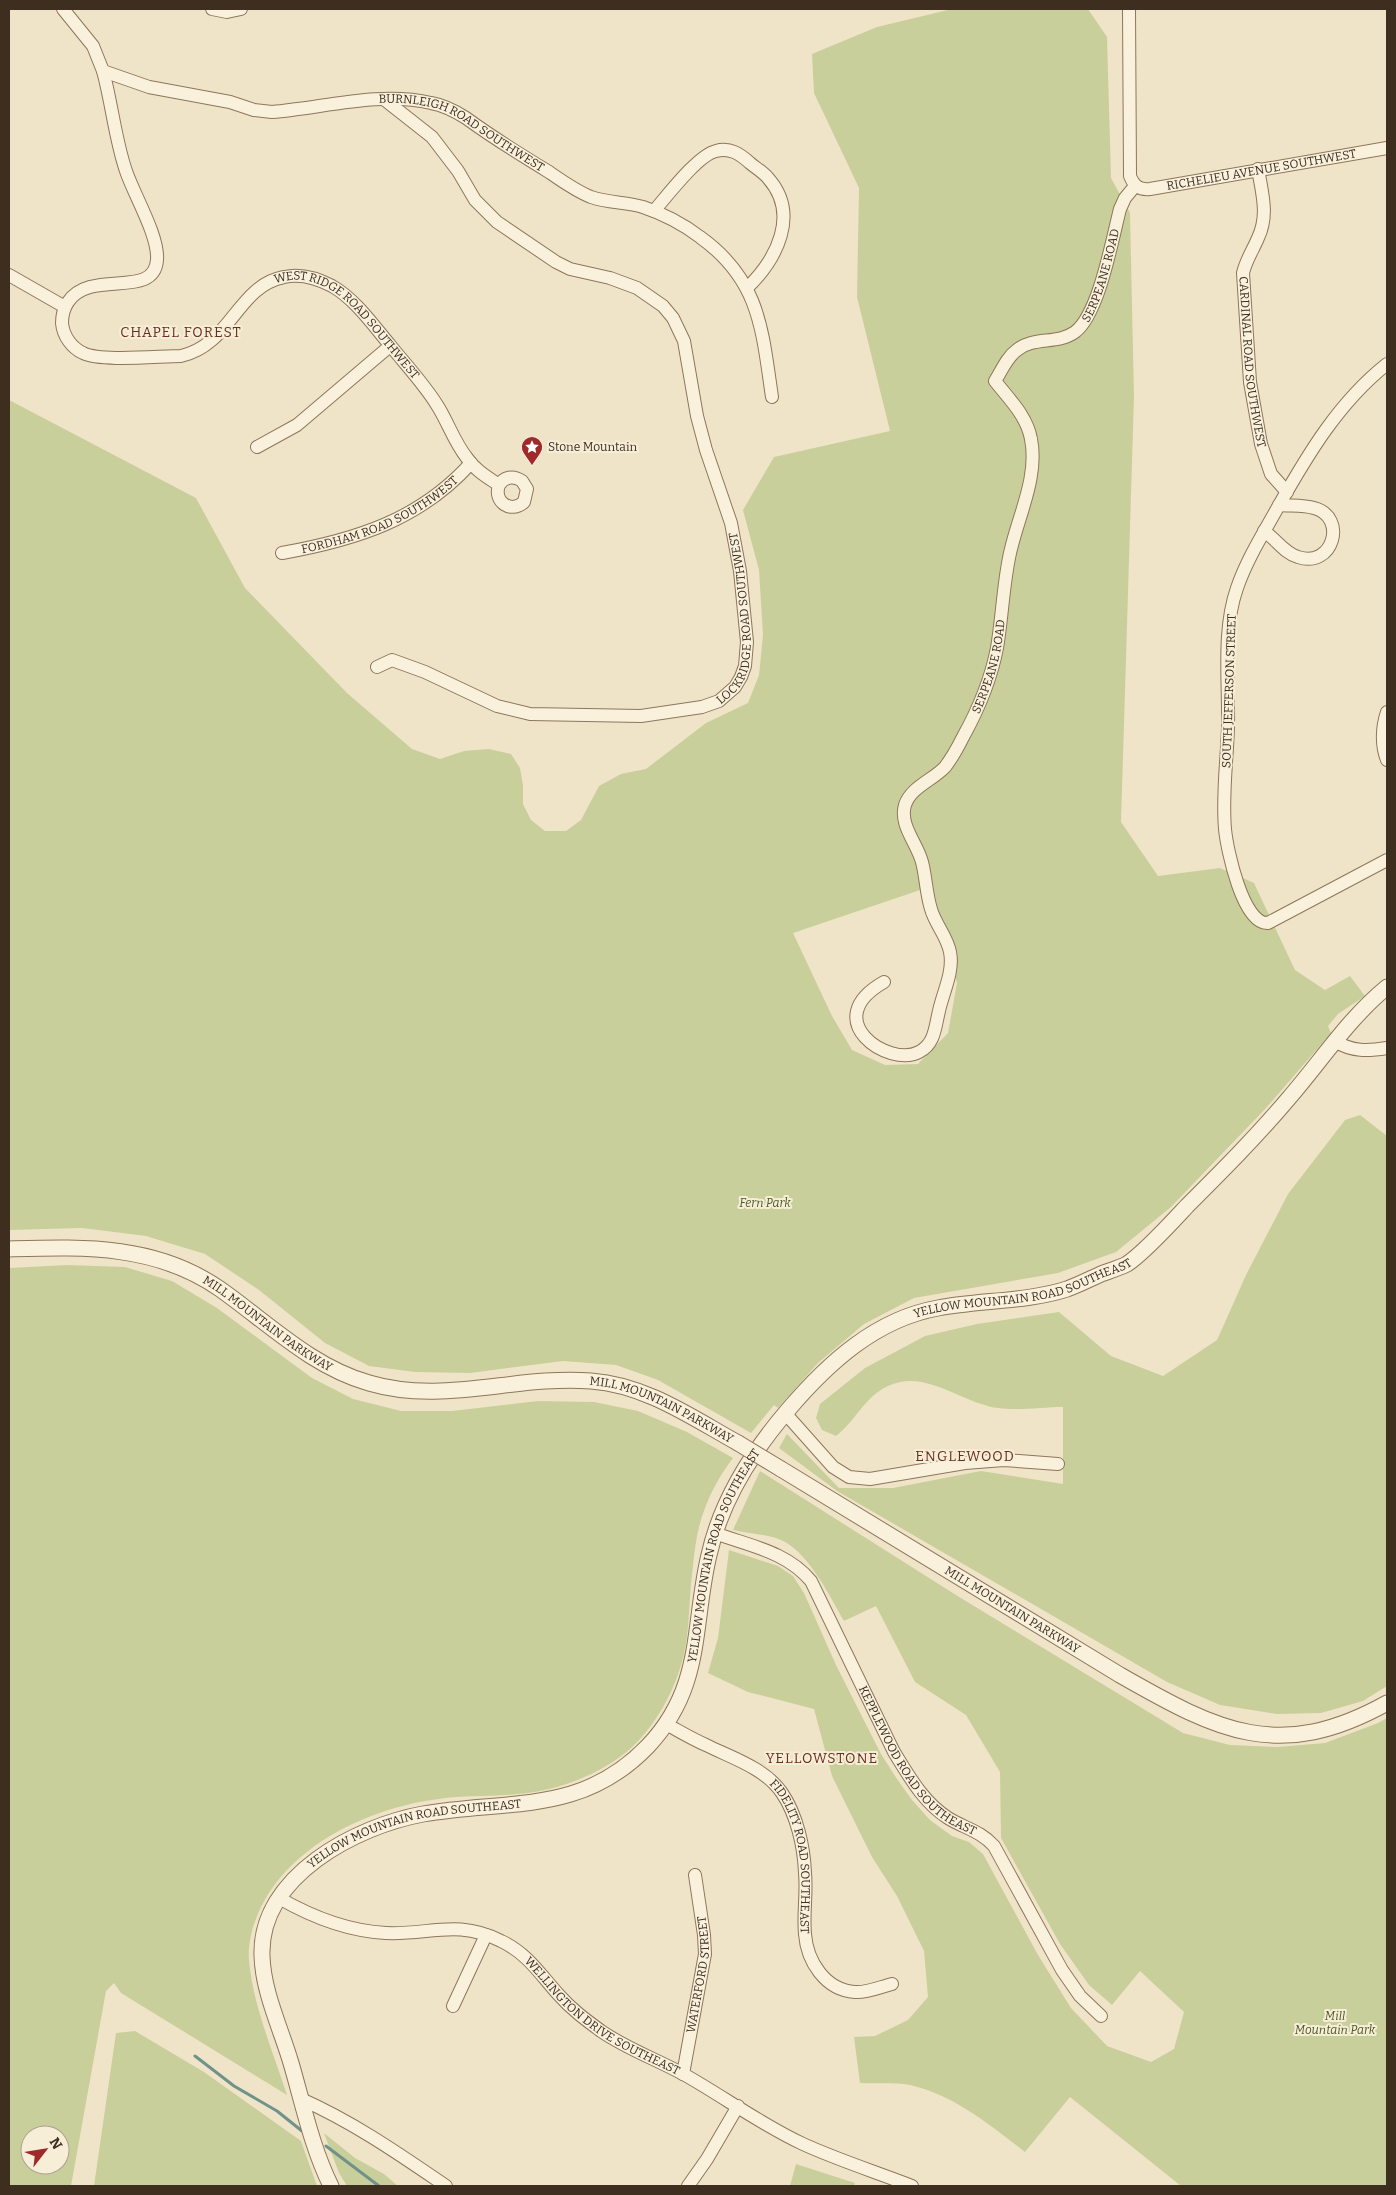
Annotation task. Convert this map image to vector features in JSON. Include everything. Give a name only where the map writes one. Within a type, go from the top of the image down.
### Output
[{"type":"street","points":[[9,275],[65,307],[72,297],[90,286],[140,282],[152,273],[157,260],[153,238],[118,146],[103,71],[93,46],[63,9]]},
{"type":"street","points":[[212,9],[227,12],[241,9]]},
{"type":"street","points":[[1129,9],[1130,176],[1135,186]]},
{"type":"street","name":"BURNLEIGH ROAD SOUTHWEST","points":[[103,71],[149,87],[230,102],[254,110],[289,110],[385,100],[415,100],[449,108],[576,190],[599,199],[642,206],[654,211],[690,230],[729,260],[748,288],[758,319],[772,397]]},
{"type":"street","name":"LOCKRIDGE ROAD SOUTHWEST","points":[[377,667],[392,660],[425,672],[497,706],[530,714],[641,716],[702,707],[719,701],[735,687],[741,677],[748,642],[740,571],[731,523],[706,450],[684,341],[673,318],[656,301],[637,288],[610,278],[570,269],[556,262],[497,222],[475,200],[458,171],[432,137],[385,100]]},
{"type":"street","name":"RICHELIEU AVENUE SOUTHWEST","points":[[1135,186],[1144,190],[1387,148]]},
{"type":"street","points":[[654,211],[678,182],[710,153],[724,150],[741,155],[767,177],[776,189],[784,214],[784,226],[776,251],[748,288]]},
{"type":"street","name":"CARDINAL ROAD SOUTHWEST","points":[[1258,169],[1265,215],[1263,227],[1245,263],[1243,273],[1250,382],[1266,463],[1277,483],[1287,492]]},
{"type":"street","name":"SERPEANE ROAD","points":[[884,982],[873,988],[858,1004],[855,1013],[857,1027],[865,1037],[882,1049],[906,1056],[922,1052],[933,1039],[950,973],[951,958],[946,940],[931,909],[922,861],[905,826],[903,812],[910,796],[935,776],[953,755],[984,692],[997,648],[1009,558],[1026,499],[1032,455],[1032,440],[1022,416],[995,381],[1010,356],[1017,349],[1033,342],[1064,338],[1078,330],[1088,318],[1120,209],[1125,198],[1135,186]]},
{"type":"street","name":"WEST RIDGE ROAD SOUTHWEST","points":[[65,307],[62,324],[65,334],[75,348],[83,354],[120,357],[181,356],[192,353],[212,342],[247,299],[271,281],[293,275],[305,276],[332,286],[345,294],[437,404],[456,441],[471,463],[482,474],[499,485]]},
{"type":"street","points":[[256,447],[297,426],[390,346]]},
{"type":"street","name":"SOUTH JEFFERSON STREET","points":[[1387,364],[1363,385],[1326,428],[1279,505],[1244,570],[1231,612],[1228,644],[1225,828],[1234,875],[1240,891],[1258,922],[1268,924],[1387,860]]},
{"type":"street","name":"FORDHAM ROAD SOUTHWEST","points":[[282,553],[370,531],[390,523],[426,504],[471,463]]},
{"type":"street","points":[[1264,531],[1276,539],[1290,554],[1298,558],[1318,557],[1330,547],[1333,540],[1333,525],[1324,512],[1315,508],[1279,505]]},
{"type":"street","points":[[1387,712],[1383,735],[1387,760]]},
{"type":"street","name":"YELLOW MOUNTAIN ROAD SOUTHEAST","points":[[331,2186],[311,2134],[274,2008],[262,1959],[266,1926],[279,1898],[293,1881],[321,1857],[340,1844],[389,1822],[442,1811],[531,1804],[570,1795],[596,1784],[631,1762],[646,1748],[666,1724],[678,1704],[692,1668],[708,1555],[732,1490],[755,1452],[805,1390],[850,1348],[891,1323],[938,1308],[981,1304],[1064,1290],[1128,1264],[1174,1220],[1252,1139],[1287,1100],[1335,1041],[1387,987]]},
{"type":"street","points":[[1335,1041],[1344,1047],[1355,1050],[1387,1048]]},
{"type":"street","name":"MILL MOUNTAIN PARKWAY","points":[[9,1249],[113,1249],[150,1256],[173,1264],[219,1288],[323,1364],[369,1384],[396,1390],[438,1392],[564,1380],[615,1384],[665,1402],[782,1469],[1120,1675],[1173,1706],[1200,1718],[1246,1733],[1288,1735],[1339,1725],[1367,1714],[1387,1703]]},
{"type":"street","points":[[785,1413],[833,1467],[849,1477],[870,1479],[965,1463],[1004,1460],[1058,1464]]},
{"type":"street","name":"KEPPLEWOOD ROAD SOUTHEAST","points":[[715,1533],[779,1555],[793,1562],[811,1581],[886,1735],[908,1774],[934,1807],[958,1823],[978,1832],[994,1846],[1062,1970],[1080,1996],[1101,2016]]},
{"type":"street","name":"FIDELITY ROAD SOUTHEAST","points":[[666,1724],[766,1776],[781,1792],[788,1803],[802,1847],[805,1872],[805,1934],[807,1947],[818,1971],[827,1981],[845,1990],[864,1991],[892,1984]]},
{"type":"street","name":"WATERFORD STREET","points":[[683,2074],[704,1970],[705,1954],[695,1875]]},
{"type":"street","name":"WELLINGTON DRIVE SOUTHEAST","points":[[279,1898],[301,1911],[323,1920],[370,1932],[407,1933],[441,1928],[461,1929],[486,1935],[526,1956],[567,2003],[603,2033],[683,2074],[802,2144],[912,2186]]},
{"type":"street","points":[[453,2006],[486,1935]]},
{"type":"street","points":[[301,2099],[342,2119],[446,2186]]},
{"type":"street","points":[[688,2186],[707,2159],[738,2106]]},
{"type":"green space","name":"Fern Park","points":[[952,9],[1088,9],[1107,37],[1111,178],[1130,213],[1134,397],[1121,822],[1158,876],[1220,868],[1254,883],[1295,970],[1325,990],[1350,976],[1365,996],[1338,1014],[1328,1026],[1331,1033],[1266,1108],[1171,1207],[1116,1252],[1058,1273],[914,1298],[864,1324],[818,1363],[778,1408],[774,1405],[751,1433],[658,1380],[616,1365],[563,1361],[470,1373],[415,1372],[369,1366],[325,1343],[259,1290],[205,1254],[146,1236],[82,1228],[9,1230],[9,400],[196,498],[245,588],[347,693],[412,749],[440,759],[464,751],[489,749],[511,754],[520,768],[523,785],[523,804],[531,820],[545,831],[566,831],[581,820],[599,786],[621,774],[646,769],[706,723],[748,703],[759,675],[763,635],[759,570],[743,510],[774,457],[890,431],[857,297],[859,188],[814,93],[812,54],[877,27]],"holes":[[[932,886],[957,983],[948,1033],[918,1064],[885,1065],[852,1050],[832,1016],[793,933]]]},
{"type":"green space","points":[[1360,1115],[1387,1136],[1387,1686],[1363,1701],[1321,1713],[1277,1714],[1220,1705],[1167,1682],[837,1491],[779,1448],[787,1434],[839,1488],[893,1488],[981,1471],[1063,1484],[1063,1407],[998,1408],[984,1405],[929,1384],[916,1381],[902,1382],[879,1391],[836,1436],[822,1430],[816,1418],[820,1404],[865,1368],[925,1336],[977,1324],[1059,1312],[1111,1356],[1163,1376],[1217,1340],[1246,1275],[1288,1194],[1345,1120]]},
{"type":"green space","points":[[67,1265],[125,1267],[172,1281],[217,1308],[312,1378],[353,1399],[401,1411],[452,1411],[538,1401],[594,1402],[638,1411],[687,1432],[733,1458],[713,1490],[699,1529],[695,1547],[687,1637],[676,1680],[664,1706],[648,1730],[629,1750],[591,1774],[548,1789],[518,1794],[439,1799],[412,1804],[357,1822],[307,1852],[286,1872],[269,1894],[256,1919],[250,1939],[249,1955],[251,1977],[259,2011],[287,2095],[121,1993],[114,1983],[106,1991],[71,2186],[9,2186],[9,1268]]},
{"type":"green space","name":"Mill Mountain Park","points":[[760,1471],[956,1595],[1183,1733],[1230,1745],[1277,1747],[1325,1743],[1387,1718],[1387,2186],[1181,2186],[1070,2097],[1025,2152],[971,2112],[942,2096],[910,2085],[860,2083],[854,2037],[875,2036],[908,2020],[928,1997],[924,1951],[897,1896],[872,1857],[832,1776],[814,1709],[748,1692],[708,1673],[718,1638],[729,1550],[778,1566],[793,1576],[804,1593],[836,1665],[881,1754],[897,1779],[930,1820],[952,1836],[969,1842],[983,1854],[1038,1955],[1071,2008],[1107,2046],[1151,2062],[1174,2049],[1184,2012],[1140,1971],[1112,2005],[1089,1985],[1060,1944],[1001,1838],[1000,1772],[966,1715],[915,1682],[876,1606],[844,1621],[816,1573],[797,1551],[787,1543],[776,1538],[733,1530]]},
{"type":"green space","points":[[135,2031],[204,2072],[301,2141],[317,2186],[94,2186],[116,2033]]},
{"type":"green space","points":[[324,2133],[355,2158],[384,2174],[398,2186],[347,2186],[339,2173]]},
{"type":"green space","points":[[796,2164],[855,2183],[854,2186],[790,2186]]},
{"type":"waterway","points":[[195,2056],[234,2086],[277,2111],[302,2131]]},
{"type":"waterway","points":[[326,2146],[379,2186]]},
{"type":"place","name":"Stone Mountain","points":[[532,466]]},
{"type":"district","name":"CHAPEL FOREST","points":[[181,332]]},
{"type":"district","name":"ENGLEWOOD","points":[[965,1456]]},
{"type":"district","name":"YELLOWSTONE","points":[[822,1758]]}]
